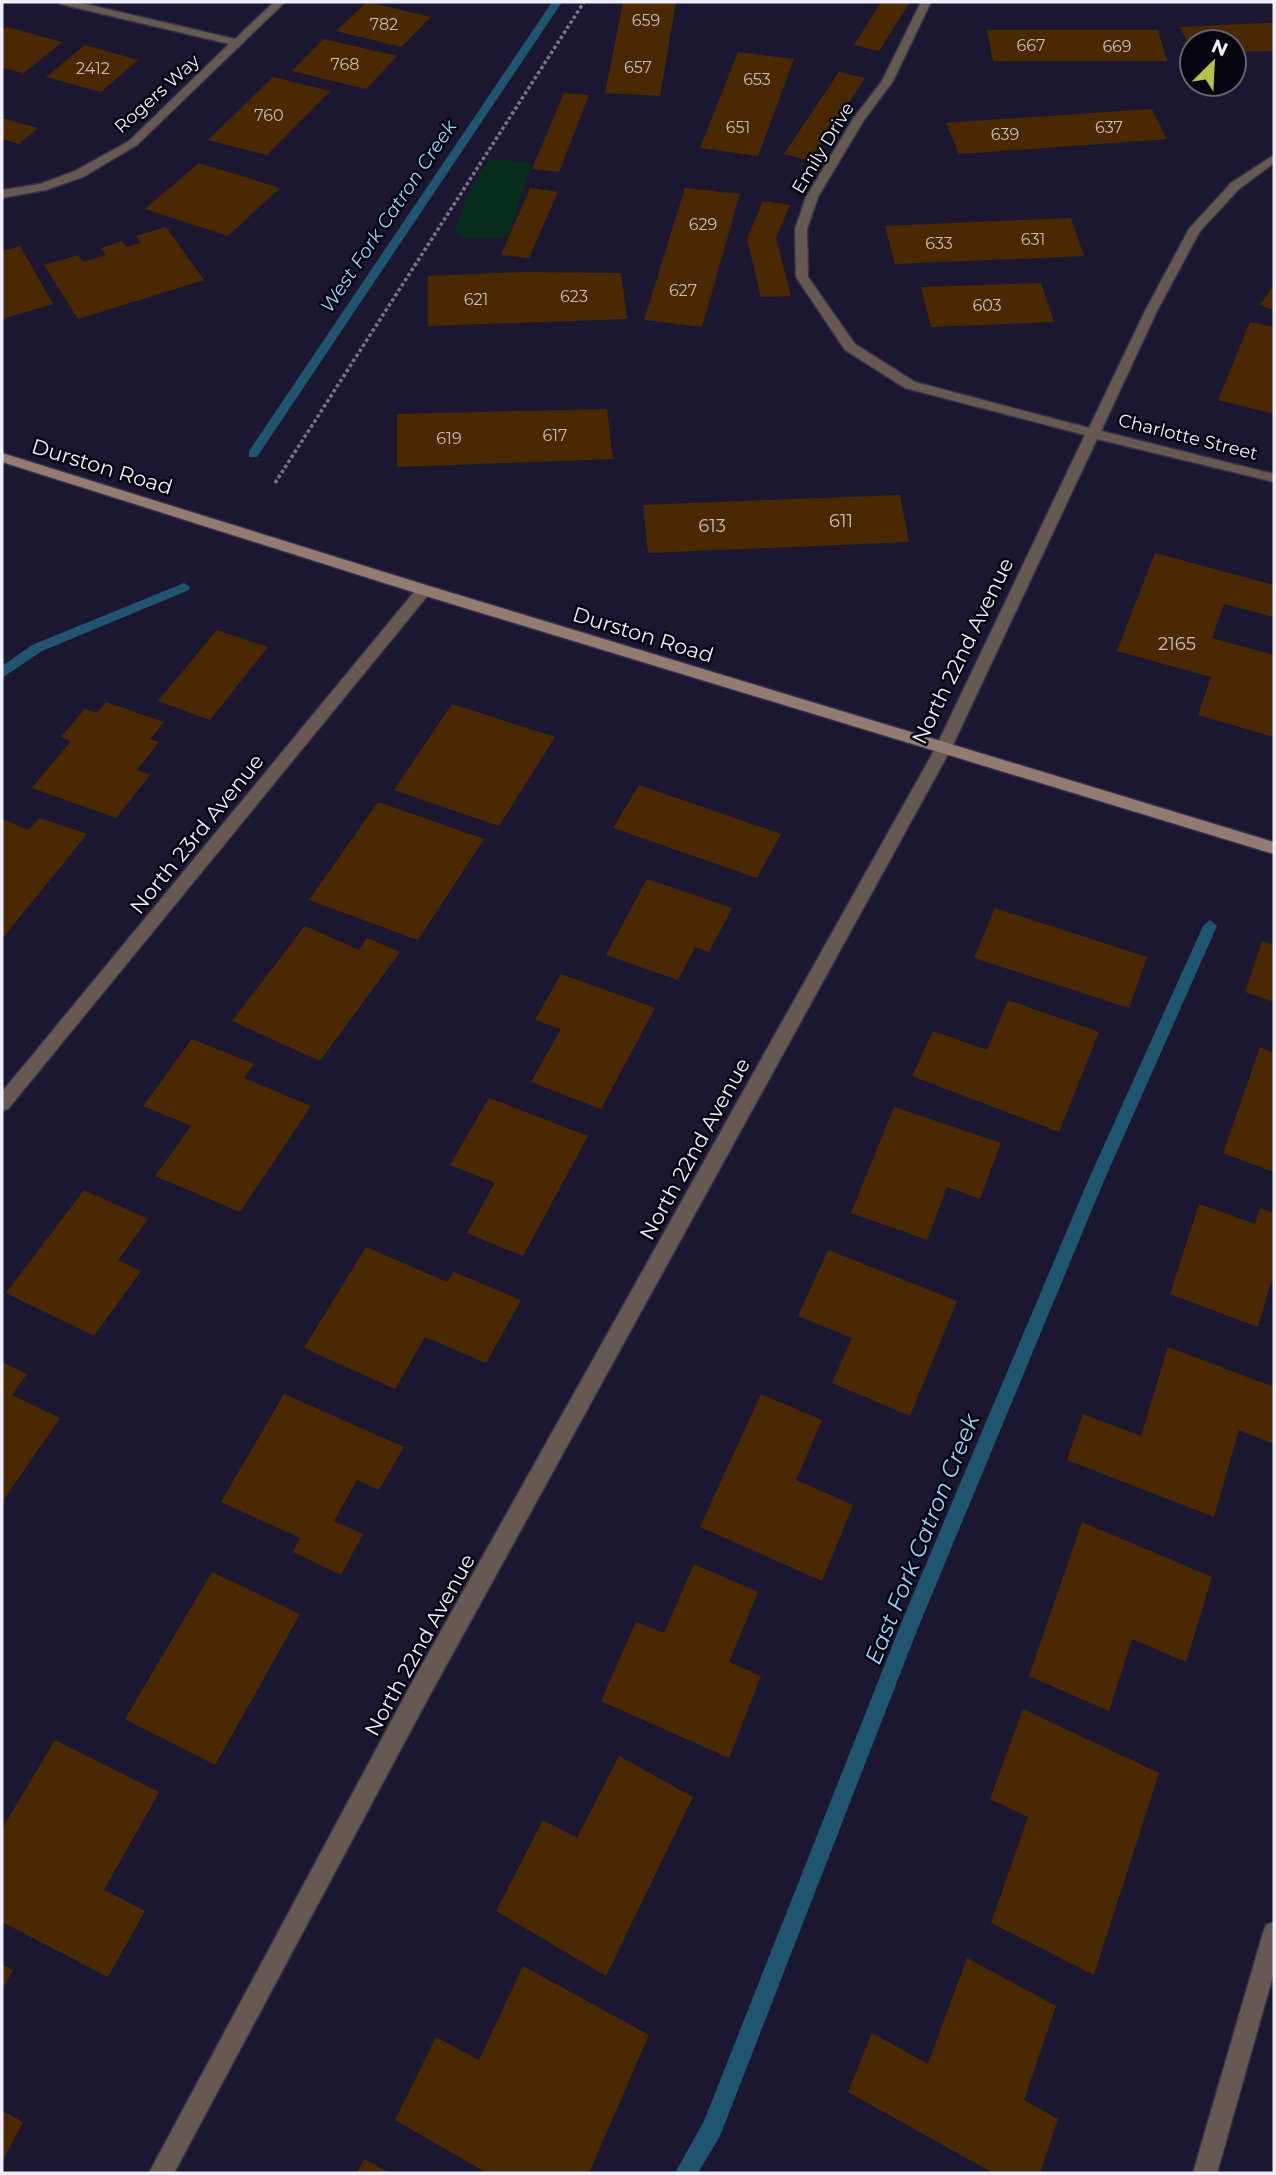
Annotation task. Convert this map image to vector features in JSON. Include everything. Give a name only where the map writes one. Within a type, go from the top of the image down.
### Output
[{"type":"main road","name":"Durston Road","points":[[2,457],[424,590],[1274,848]]},
{"type":"street","points":[[64,2],[237,43]]},
{"type":"street","name":"Rogers Way","points":[[2,194],[42,187],[79,174],[133,143],[280,2]]},
{"type":"street","name":"Emily Drive","points":[[926,2],[887,81],[859,119],[812,197],[801,229],[802,277],[850,347],[910,385],[1092,433]]},
{"type":"street","name":"North 22nd Avenue","points":[[161,2173],[416,1696],[943,749],[1151,311],[1195,229],[1235,186],[1274,158]]},
{"type":"street","name":"Charlotte Street","points":[[1092,433],[1274,478]]},
{"type":"street","name":"North 23rd Avenue","points":[[2,1104],[424,590]]},
{"type":"street","points":[[1205,2173],[1274,1933]]},
{"type":"path","points":[[275,483],[584,2]]},
{"type":"green space","points":[[489,158],[532,163],[508,237],[465,238],[454,231],[468,194]]},
{"type":"building","points":[[367,2],[431,17],[401,47],[336,31]]},
{"type":"building","points":[[623,2],[676,2],[660,96],[605,93]]},
{"type":"building","points":[[881,2],[910,2],[879,51],[854,45]]},
{"type":"building","points":[[1274,23],[1274,51],[1248,52],[1248,28],[1180,27]]},
{"type":"building","points":[[7,27],[62,42],[24,73],[2,68],[2,31]]},
{"type":"building","points":[[987,30],[1158,30],[1167,61],[993,61]]},
{"type":"building","points":[[324,39],[397,56],[366,89],[292,71]]},
{"type":"building","points":[[85,45],[138,60],[101,92],[46,77]]},
{"type":"building","points":[[738,52],[794,59],[758,156],[700,148]]},
{"type":"building","points":[[839,72],[865,78],[810,161],[784,154]]},
{"type":"building","points":[[273,77],[330,91],[267,155],[208,140]]},
{"type":"building","points":[[564,93],[589,95],[559,172],[532,169]]},
{"type":"building","points":[[1152,109],[1167,139],[959,154],[946,123]]},
{"type":"building","points":[[2,118],[38,128],[19,144],[2,139]]},
{"type":"building","points":[[199,163],[280,188],[228,236],[145,209]]},
{"type":"building","points":[[530,188],[558,192],[529,258],[501,255]]},
{"type":"building","points":[[685,188],[740,194],[702,327],[644,320]]},
{"type":"building","points":[[763,201],[790,205],[776,238],[791,296],[761,297],[747,239]]},
{"type":"building","points":[[1071,218],[1084,256],[895,264],[885,226]]},
{"type":"building","points":[[166,227],[204,280],[78,319],[44,265],[78,255],[83,262],[106,255],[101,248],[122,241],[126,247],[141,243],[136,236]]},
{"type":"building","points":[[20,246],[53,304],[2,319],[2,251]]},
{"type":"building","points":[[523,272],[621,273],[627,319],[428,326],[428,276]]},
{"type":"building","points":[[1041,283],[1054,322],[931,327],[921,287]]},
{"type":"building","points":[[1274,285],[1274,310],[1260,305]]},
{"type":"building","points":[[1250,322],[1274,327],[1274,414],[1218,400]]},
{"type":"building","points":[[607,409],[613,459],[397,467],[397,414]]},
{"type":"building","points":[[900,495],[909,542],[648,553],[643,505]]},
{"type":"building","points":[[1155,553],[1274,585],[1274,617],[1224,604],[1212,638],[1274,655],[1274,737],[1198,715],[1211,677],[1117,651]]},
{"type":"building","points":[[217,630],[268,647],[210,720],[158,701]]},
{"type":"building","points":[[106,702],[164,722],[150,739],[159,742],[137,770],[150,775],[116,818],[32,788],[71,741],[61,737],[85,709],[97,713]]},
{"type":"building","points":[[452,704],[555,737],[499,826],[394,790]]},
{"type":"building","points":[[639,785],[781,834],[757,878],[613,828]]},
{"type":"building","points":[[378,802],[484,839],[418,940],[309,900]]},
{"type":"building","points":[[40,818],[87,834],[2,939],[2,819],[28,830]]},
{"type":"building","points":[[647,879],[732,908],[709,952],[695,947],[678,980],[606,955]]},
{"type":"building","points":[[995,908],[1147,957],[1129,1008],[974,958]]},
{"type":"building","points":[[305,926],[359,950],[367,938],[400,952],[320,1061],[232,1021]]},
{"type":"building","points":[[1262,941],[1274,945],[1274,1002],[1245,992]]},
{"type":"building","points":[[561,974],[655,1008],[601,1109],[531,1082],[561,1029],[535,1020]]},
{"type":"building","points":[[1008,1000],[1099,1032],[1059,1132],[912,1076],[933,1031],[987,1050]]},
{"type":"building","points":[[192,1039],[254,1064],[244,1078],[311,1106],[240,1212],[155,1176],[191,1126],[143,1106]]},
{"type":"building","points":[[1260,1047],[1274,1053],[1274,1172],[1223,1153]]},
{"type":"building","points":[[489,1098],[588,1136],[523,1256],[467,1233],[495,1183],[450,1165]]},
{"type":"building","points":[[894,1107],[1001,1143],[980,1199],[947,1187],[927,1240],[851,1213]]},
{"type":"building","points":[[84,1190],[148,1219],[118,1260],[141,1271],[94,1336],[6,1293]]},
{"type":"building","points":[[1199,1204],[1255,1224],[1260,1208],[1274,1213],[1274,1283],[1271,1282],[1258,1327],[1170,1294]]},
{"type":"building","points":[[366,1247],[447,1282],[454,1272],[521,1300],[486,1363],[425,1337],[395,1389],[304,1348]]},
{"type":"building","points":[[828,1250],[957,1301],[910,1416],[832,1383],[852,1338],[798,1316]]},
{"type":"building","points":[[1168,1347],[1274,1387],[1274,1444],[1239,1430],[1214,1517],[1067,1460],[1083,1414],[1141,1436]]},
{"type":"building","points":[[2,1362],[27,1374],[12,1395],[60,1418],[2,1502]]},
{"type":"building","points":[[284,1394],[404,1447],[379,1490],[357,1480],[334,1521],[363,1534],[341,1575],[293,1552],[300,1538],[221,1502]]},
{"type":"building","points":[[761,1394],[822,1420],[796,1480],[853,1505],[822,1581],[700,1527]]},
{"type":"building","points":[[1082,1522],[1212,1577],[1186,1662],[1132,1639],[1109,1711],[1029,1676]]},
{"type":"building","points":[[694,1564],[758,1592],[729,1662],[761,1676],[729,1758],[601,1701],[636,1622],[664,1633]]},
{"type":"building","points":[[212,1572],[300,1614],[215,1765],[125,1719]]},
{"type":"building","points":[[1023,1709],[1159,1773],[1094,1975],[991,1923],[1028,1817],[990,1799]]},
{"type":"building","points":[[55,1740],[159,1792],[104,1890],[145,1911],[108,1977],[2,1922],[2,1829]]},
{"type":"building","points":[[619,1756],[693,1797],[606,1976],[496,1911],[543,1820],[577,1838]]},
{"type":"building","points":[[967,1958],[1056,2006],[1024,2100],[1058,2119],[1040,2173],[993,2173],[848,2092],[872,2033],[928,2064]]},
{"type":"building","points":[[2,1964],[13,1970],[2,1990]]},
{"type":"building","points":[[523,1966],[649,2035],[589,2173],[487,2173],[395,2120],[436,2037],[479,2060]]},
{"type":"building","points":[[2,2111],[23,2122],[2,2162]]},
{"type":"building","points":[[364,2159],[390,2173],[357,2173]]},
{"type":"waterway","name":"West Fork Catron Creek","points":[[253,454],[557,2]]},
{"type":"waterway","name":"West Fork Catron Creek","points":[[2,673],[37,648],[184,587]]},
{"type":"waterway","name":"East Fork Catron Creek","points":[[686,2173],[712,2128],[909,1628],[1095,1183],[1210,926]]}]
